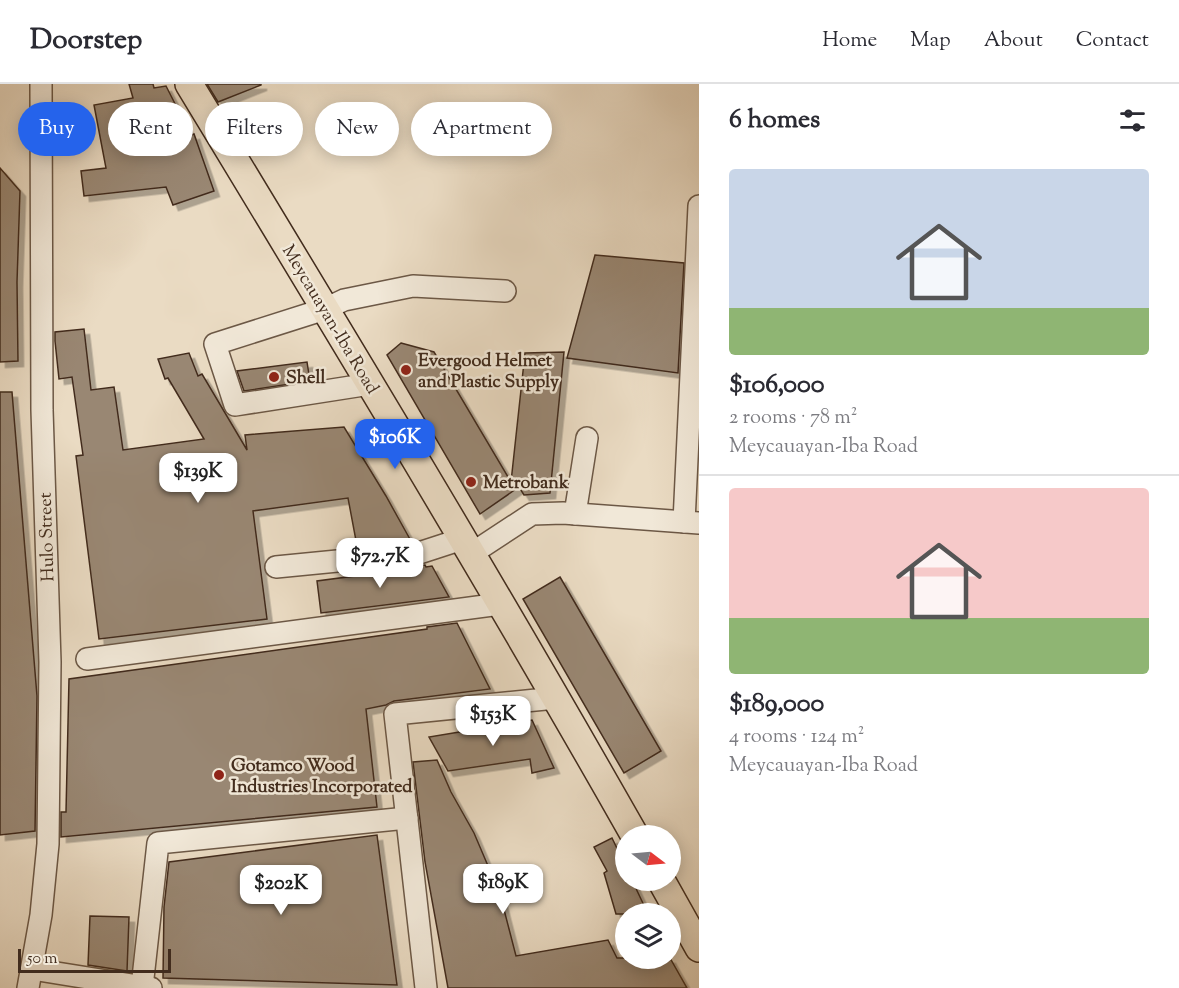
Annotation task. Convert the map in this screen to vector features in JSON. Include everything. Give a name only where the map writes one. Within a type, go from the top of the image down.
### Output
[{"type":"main road","name":"Meycauayan-Iba Road","points":[[189,84],[370,384],[629,825]]},
{"type":"main road","points":[[667,891],[699,948]]},
{"type":"street","name":"Hulo Street","points":[[30,978],[41,915],[48,844],[50,662],[42,410],[41,84]]},
{"type":"street","points":[[276,567],[466,547],[532,514],[575,514],[692,522],[699,206]]},
{"type":"street","points":[[370,384],[235,405],[215,344],[325,309],[344,300],[413,285],[505,291]]},
{"type":"street","points":[[575,514],[587,438]]},
{"type":"street","points":[[87,659],[500,604]]},
{"type":"street","points":[[426,988],[395,714],[556,698]]},
{"type":"street","points":[[30,978],[147,987],[158,843],[407,818]]},
{"type":"building","points":[[129,84],[153,84],[154,88],[166,86],[174,102],[111,102],[133,98]]},
{"type":"building","points":[[207,84],[261,84],[261,85],[218,102]]},
{"type":"building","points":[[108,102],[108,156],[193,156],[194,134],[214,191],[173,205],[166,187],[84,196],[81,171],[106,168],[96,105]]},
{"type":"building","points":[[0,168],[20,191],[17,282],[18,361],[0,362]]},
{"type":"building","points":[[595,255],[684,263],[678,373],[567,358]]},
{"type":"building","points":[[84,329],[91,390],[114,387],[123,450],[204,439],[168,378],[165,379],[158,359],[189,353],[198,376],[202,374],[247,450],[245,435],[344,427],[411,541],[357,546],[348,498],[253,511],[267,619],[99,639],[76,456],[83,455],[72,377],[59,379],[55,341],[55,332]]},
{"type":"building","points":[[401,343],[434,352],[511,482],[525,353],[564,352],[550,493],[524,495],[519,487],[480,514],[387,355]]},
{"type":"building","name":"Shell","points":[[307,362],[310,381],[244,391],[237,371]]},
{"type":"building","points":[[0,392],[12,392],[37,696],[35,831],[0,835]]},
{"type":"building","points":[[425,565],[426,567],[432,566],[449,597],[321,613],[317,581],[362,575],[361,571]]},
{"type":"building","points":[[560,577],[661,751],[624,773],[523,599]]},
{"type":"building","points":[[457,623],[490,689],[394,701],[366,709],[377,807],[61,837],[61,812],[66,812],[69,679]]},
{"type":"building","points":[[532,720],[554,768],[532,773],[530,759],[448,771],[429,737]]},
{"type":"building","points":[[437,760],[451,792],[474,833],[500,894],[516,956],[608,940],[615,954],[615,969],[676,969],[687,988],[448,988],[425,862],[413,762]]},
{"type":"building","points":[[377,835],[397,985],[163,978],[164,907],[169,862]]},
{"type":"building","points":[[612,838],[615,844],[615,891],[637,891],[643,903],[615,903],[615,911],[604,873],[607,871],[594,847]]},
{"type":"building","points":[[90,916],[129,917],[127,971],[88,965]]},
{"type":"place","name":"Evergood Helmet and Plastic Supply","points":[[406,370]]},
{"type":"place","name":"Shell","points":[[274,377]]},
{"type":"place","name":"Metrobank","points":[[471,482]]},
{"type":"place","name":"Gotamco Wood Industries Incorporated","points":[[219,775]]}]
